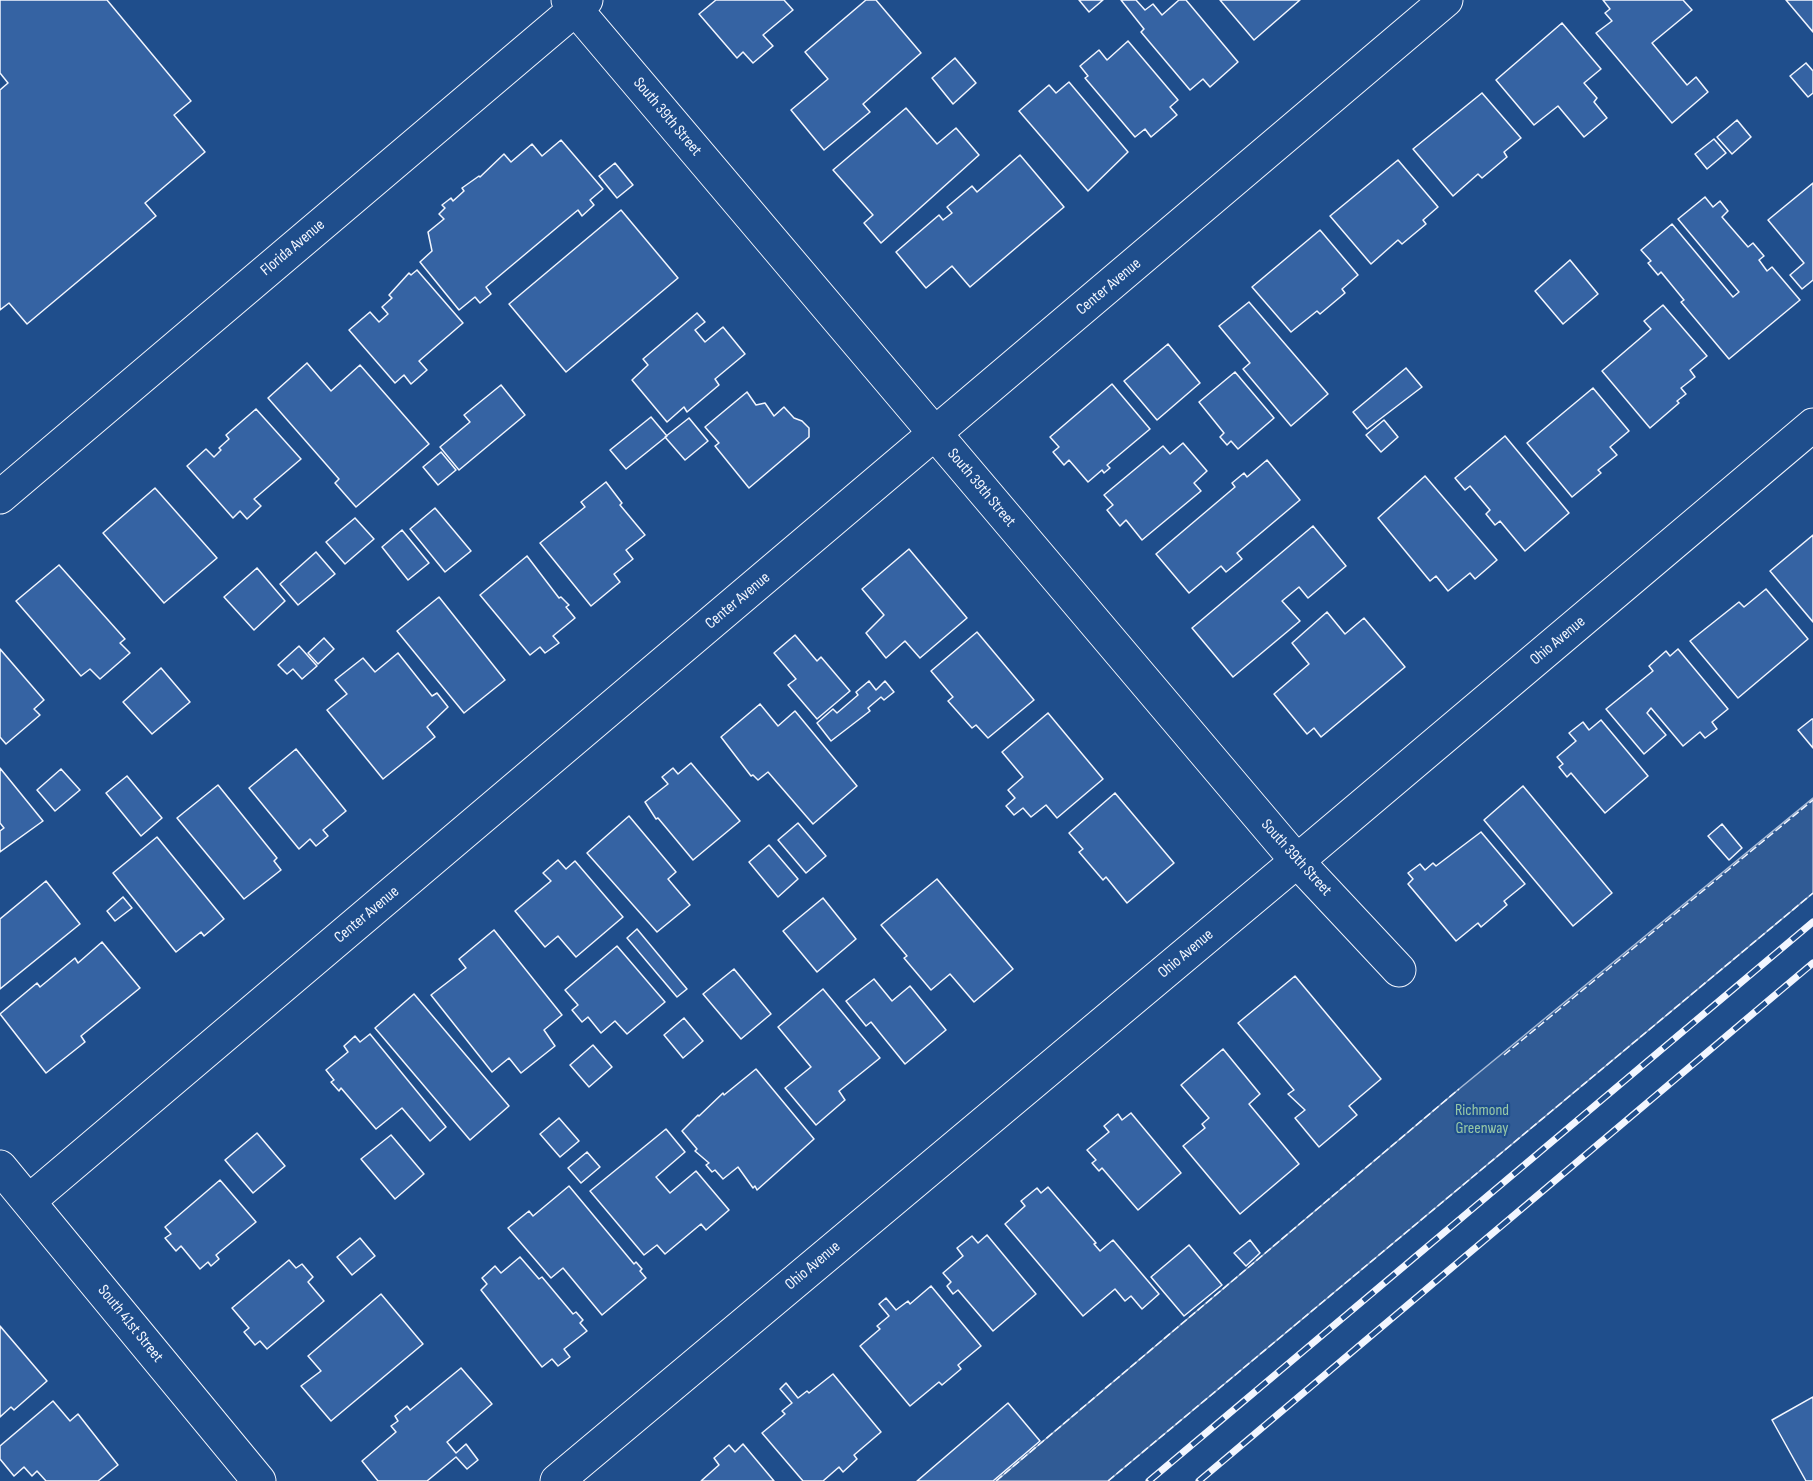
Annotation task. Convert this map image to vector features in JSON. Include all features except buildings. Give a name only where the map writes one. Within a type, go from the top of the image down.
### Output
[{"type":"street","name":"Center Avenue","points":[[29,1201],[1446,0]]},
{"type":"street","name":"South 39th Street","points":[[576,3],[1297,861],[1400,970]]},
{"type":"street","name":"Florida Avenue","points":[[0,497],[576,3]]},
{"type":"street","name":"Ohio Avenue","points":[[557,1481],[1297,861],[1813,424]]},
{"type":"street","name":"South 41st Street","points":[[0,1167],[259,1481]]},
{"type":"green space","name":"Richmond Greenway","points":[[1813,798],[1813,893],[1108,1481],[996,1481],[1459,1089]]},
{"type":"railway","points":[[1149,1481],[1813,922]]},
{"type":"railway","points":[[1199,1481],[1813,963]]},
{"type":"fence","points":[[1504,1055],[1813,800]]},
{"type":"fence","points":[[1108,1481],[1813,893]]},
{"type":"fence","points":[[996,1481],[1459,1089]]}]
